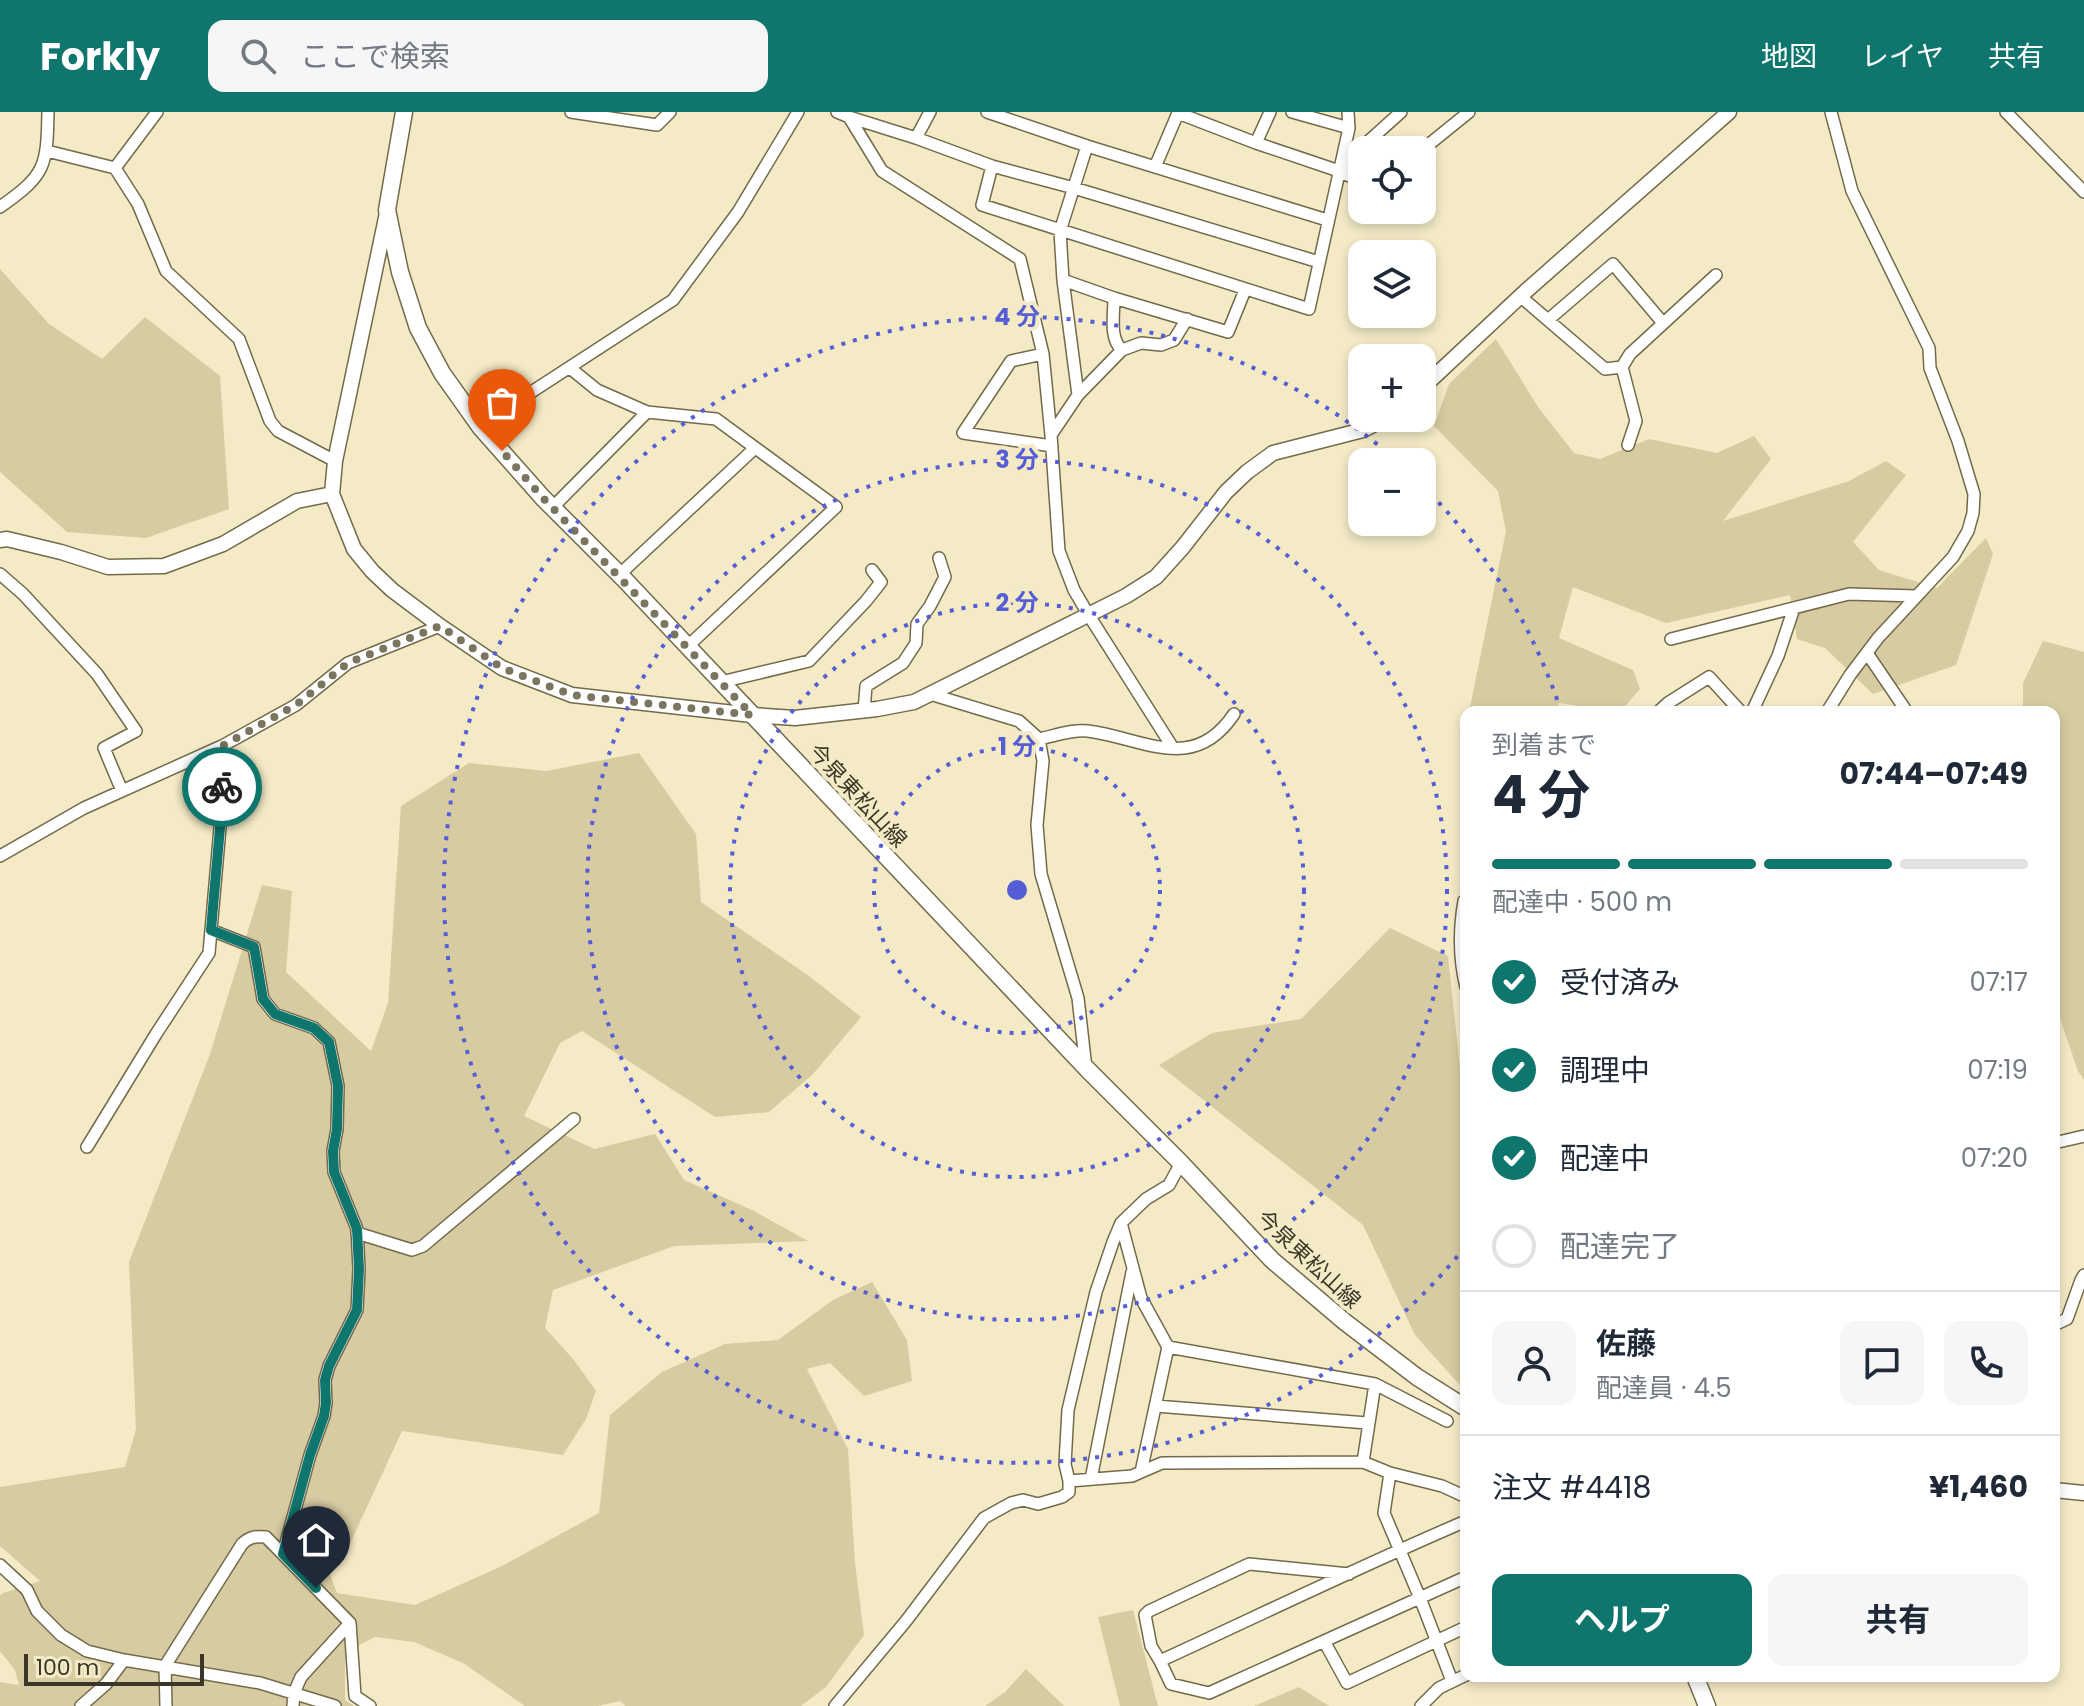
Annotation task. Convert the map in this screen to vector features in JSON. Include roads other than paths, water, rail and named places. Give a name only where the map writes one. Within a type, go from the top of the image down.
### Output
[{"type":"main road","name":"今泉東松山線","points":[[404,112],[387,210],[400,272],[418,328],[442,373],[481,428],[1087,1069],[1272,1260],[1417,1377],[1460,1404]]},
{"type":"main road","points":[[1697,1682],[1707,1706]]},
{"type":"street","points":[[0,207],[19,194],[41,171],[47,151],[48,112]]},
{"type":"street","points":[[115,168],[157,112]]},
{"type":"street","points":[[571,112],[657,125],[670,112]]},
{"type":"street","points":[[481,428],[673,300],[738,212],[798,112]]},
{"type":"street","points":[[837,112],[992,166],[1319,262]]},
{"type":"street","points":[[916,138],[930,112]]},
{"type":"street","points":[[987,112],[1327,220]]},
{"type":"street","points":[[1256,143],[1270,112]]},
{"type":"street","points":[[1292,112],[1349,128]]},
{"type":"street","points":[[992,166],[982,205],[1309,309],[1349,128],[1348,112]]},
{"type":"street","points":[[1339,171],[1401,112]]},
{"type":"street","points":[[1436,139],[1469,112]]},
{"type":"street","points":[[1436,375],[1520,296],[1729,112]]},
{"type":"street","points":[[1831,112],[1852,191],[1929,348],[1930,368],[1974,494],[1968,531],[1953,557],[1878,638],[1831,706]]},
{"type":"street","points":[[2006,112],[2084,192]]},
{"type":"street","points":[[1155,167],[1178,113],[1348,175]]},
{"type":"street","points":[[849,115],[882,171],[1020,259],[1043,354],[1059,551],[1074,590],[1173,748]]},
{"type":"street","points":[[1078,395],[1060,231],[1087,146]]},
{"type":"street","points":[[47,151],[115,168],[138,204],[166,271],[239,339],[270,421],[278,431],[335,461]]},
{"type":"street","points":[[387,210],[335,461],[332,494],[354,549],[392,590],[502,668],[572,695],[795,718],[914,702],[1126,596],[1156,577],[1226,492],[1273,453],[1355,432]]},
{"type":"street","points":[[1548,320],[1613,264],[1663,323]]},
{"type":"street","points":[[1628,445],[1636,421],[1622,367],[1630,354],[1716,275]]},
{"type":"street","points":[[1063,280],[1228,332],[1245,290]]},
{"type":"street","points":[[1520,296],[1605,369],[1622,367]]},
{"type":"street","points":[[1114,298],[1115,344],[1122,350]]},
{"type":"street","points":[[1052,440],[1078,395],[1122,350],[1141,343],[1161,345],[1174,340],[1187,319]]},
{"type":"street","points":[[1043,354],[1011,361],[963,433],[1052,440]]},
{"type":"street","points":[[570,368],[597,390],[647,412],[716,419],[836,507],[687,647]]},
{"type":"street","points":[[553,507],[647,412]]},
{"type":"street","points":[[619,575],[755,448]]},
{"type":"street","points":[[0,540],[61,552],[108,567],[164,566],[223,544],[297,501],[332,494]]},
{"type":"street","points":[[864,711],[866,686],[903,663],[916,643],[917,624],[945,577],[939,558]]},
{"type":"street","points":[[721,682],[809,661],[881,582],[872,570]]},
{"type":"street","points":[[0,574],[23,594],[97,674],[136,731],[104,748],[122,791]]},
{"type":"street","points":[[1671,639],[1849,594],[1916,596]]},
{"type":"street","points":[[1755,706],[1778,656],[1794,608]]},
{"type":"street","points":[[0,856],[84,808],[222,746],[296,705],[348,663],[440,626]]},
{"type":"street","points":[[1867,653],[1903,706]]},
{"type":"street","points":[[1665,706],[1709,677],[1736,706]]},
{"type":"street","points":[[930,694],[1019,721],[1039,739],[1043,761],[1037,825],[1041,874],[1078,998],[1087,1069]]},
{"type":"street","points":[[1039,739],[1085,731],[1159,748],[1183,748],[1206,743],[1234,714]]},
{"type":"street","points":[[87,1147],[209,953],[222,805],[222,746]]},
{"type":"street","points":[[211,930],[254,947],[263,999],[275,1014],[314,1028],[329,1042],[338,1086],[334,1172],[357,1233],[357,1310],[329,1366],[325,1380],[324,1416],[283,1554]]},
{"type":"street","points":[[357,1233],[412,1250],[423,1246],[574,1119]]},
{"type":"street","points":[[2060,1142],[2084,1136]]},
{"type":"street","points":[[835,1706],[906,1621],[984,1518],[1011,1503],[1023,1500],[1038,1504],[1069,1492],[1065,1464],[1068,1410],[1096,1292],[1113,1242],[1121,1223],[1146,1199],[1169,1185],[1181,1163]]},
{"type":"street","points":[[1121,1223],[1141,1298],[1168,1347],[1141,1472]]},
{"type":"street","points":[[1091,1479],[1133,1268]]},
{"type":"street","points":[[2060,1322],[2067,1319],[2084,1275]]},
{"type":"street","points":[[1168,1347],[1375,1384],[1447,1421]]},
{"type":"street","points":[[1363,1462],[1375,1384]]},
{"type":"street","points":[[1156,1406],[1367,1423]]},
{"type":"street","points":[[1069,1481],[1132,1476],[1162,1463],[1363,1462],[1460,1494]]},
{"type":"street","points":[[1390,1473],[1384,1513],[1452,1681]]},
{"type":"street","points":[[2060,1491],[2084,1493]]},
{"type":"street","points":[[1160,1661],[1460,1524]]},
{"type":"street","points":[[166,1706],[165,1666],[242,1544],[256,1536],[266,1537],[350,1623],[355,1696],[370,1706]]},
{"type":"street","points":[[1349,1574],[1249,1564],[1149,1611],[1145,1615],[1151,1646],[1171,1684],[1209,1693],[1460,1580]]},
{"type":"street","points":[[0,1565],[27,1590],[37,1611],[61,1635],[87,1651],[260,1683],[335,1706]]},
{"type":"street","points":[[293,1706],[294,1693],[301,1677],[350,1623]]},
{"type":"street","points":[[1324,1641],[1347,1683],[1460,1630]]},
{"type":"street","points":[[81,1706],[106,1684],[124,1660]]},
{"type":"street","points":[[1421,1706],[1439,1688],[1460,1678]]}]
